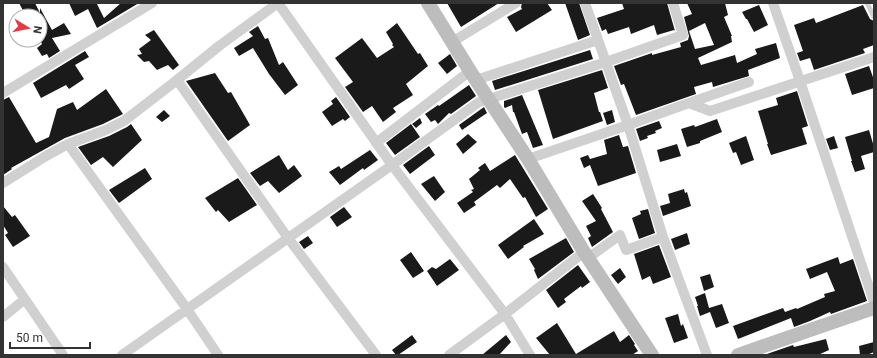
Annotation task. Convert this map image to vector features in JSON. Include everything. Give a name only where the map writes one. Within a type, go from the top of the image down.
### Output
[{"type":"street","points":[[3,93],[152,3]]},
{"type":"street","points":[[3,183],[68,144],[106,130],[124,121],[219,46],[278,3],[392,165],[505,314],[530,355]]},
{"type":"street","points":[[428,3],[473,76],[528,159],[586,255],[652,355]]},
{"type":"street","points":[[452,42],[516,3]]},
{"type":"street","points":[[585,3],[628,125],[663,237],[707,355]]},
{"type":"street","points":[[122,355],[479,102],[606,62],[683,35],[673,3]]},
{"type":"street","points":[[772,3],[800,81],[874,302]]},
{"type":"street","points":[[376,143],[473,76],[598,40]]},
{"type":"street","points":[[689,103],[710,111],[874,57]]},
{"type":"street","points":[[177,80],[288,238],[376,355]]},
{"type":"street","points":[[528,159],[749,82]]},
{"type":"street","points":[[68,144],[218,355]]},
{"type":"street","points":[[449,355],[586,255],[620,235],[626,250],[663,237]]},
{"type":"street","points":[[3,267],[63,355]]},
{"type":"street","points":[[3,317],[25,299]]},
{"type":"street","points":[[738,355],[874,308]]},
{"type":"lane","points":[[867,3],[874,17]]},
{"type":"building","points":[[19,3],[35,3],[38,8],[22,8]]},
{"type":"building","points":[[69,3],[100,3],[97,4],[104,18],[121,3],[139,3],[97,28],[88,9],[75,16]]},
{"type":"building","points":[[447,3],[499,3],[461,27]]},
{"type":"building","points":[[522,3],[547,3],[552,10],[516,32],[507,17],[522,9]]},
{"type":"building","points":[[565,3],[579,3],[590,35],[578,40]]},
{"type":"building","points":[[622,3],[667,3],[675,31],[657,35],[654,25],[631,34],[629,27],[608,34],[606,29],[602,31],[597,18],[624,9]]},
{"type":"building","points":[[687,3],[725,3],[728,15],[724,17],[732,36],[732,42],[698,58],[701,65],[735,55],[737,63],[757,54],[755,49],[776,43],[780,58],[748,70],[749,76],[713,87],[712,82],[694,87],[696,94],[636,115],[624,84],[621,85],[614,66],[652,53],[652,55],[681,47],[680,43],[688,40],[689,36],[684,17],[692,14]],"holes":[[[705,23],[714,45],[695,49],[689,31]]]},
{"type":"building","points":[[759,5],[768,25],[754,32],[742,12]]},
{"type":"building","points":[[863,5],[870,19],[874,21],[874,45],[863,49],[865,53],[814,70],[810,58],[800,61],[797,53],[803,51],[794,25],[814,18],[816,23]]},
{"type":"building","points":[[48,23],[52,30],[64,23],[71,34],[52,38],[60,51],[49,58],[47,54],[42,56],[37,48],[48,48]]},
{"type":"building","points":[[397,23],[428,66],[406,84],[413,95],[393,108],[396,112],[383,122],[372,106],[363,112],[345,87],[353,82],[335,58],[362,38],[377,58],[394,47],[386,32]]},
{"type":"building","points":[[258,26],[265,39],[268,38],[279,65],[283,62],[298,85],[285,95],[269,74],[253,48],[239,56],[234,48],[253,36],[249,32]]},
{"type":"building","points":[[154,30],[179,65],[173,70],[168,65],[157,70],[149,61],[144,62],[137,55],[142,54],[139,49],[151,40],[145,35]]},
{"type":"building","points":[[590,50],[593,59],[495,90],[492,81]]},
{"type":"building","points":[[85,51],[89,57],[75,65],[84,79],[69,89],[66,85],[41,98],[33,83]]},
{"type":"building","points":[[450,54],[457,66],[447,74],[438,63]]},
{"type":"building","points":[[869,66],[874,80],[874,88],[852,95],[845,74]]},
{"type":"building","points":[[602,70],[608,88],[594,93],[603,121],[553,139],[538,90]]},
{"type":"building","points":[[215,73],[228,93],[231,92],[250,125],[228,141],[186,81]]},
{"type":"building","points":[[469,85],[476,96],[451,114],[449,113],[438,124],[435,120],[431,122],[425,114]]},
{"type":"building","points":[[106,89],[123,114],[103,124],[65,138],[11,168],[12,169],[3,175],[3,100],[9,97],[36,143],[49,137],[57,109],[73,102],[77,110]]},
{"type":"building","points":[[797,91],[808,126],[802,128],[807,144],[771,155],[758,111],[778,105],[776,98]]},
{"type":"building","points":[[522,95],[543,145],[533,148],[527,132],[522,134],[513,112],[512,105],[505,108],[504,107],[504,101]]},
{"type":"building","points":[[336,97],[350,117],[345,121],[343,119],[332,126],[322,112],[333,104],[331,101]]},
{"type":"building","points":[[484,107],[487,113],[462,130],[459,125]]},
{"type":"building","points":[[164,110],[170,116],[162,122],[156,117]]},
{"type":"building","points":[[612,110],[615,122],[607,125],[603,113]]},
{"type":"building","points":[[420,118],[422,123],[416,128],[412,124]]},
{"type":"building","points":[[717,119],[722,132],[700,141],[700,143],[687,147],[681,129],[694,125],[695,127]]},
{"type":"building","points":[[659,121],[662,128],[655,131],[656,133],[647,136],[648,138],[640,141],[636,129]]},
{"type":"building","points":[[131,124],[142,140],[113,167],[103,157],[91,165],[78,147],[109,136]]},
{"type":"building","points":[[411,124],[420,137],[395,155],[386,143]]},
{"type":"building","points":[[869,130],[874,152],[861,156],[865,169],[855,172],[845,137]]},
{"type":"building","points":[[468,134],[477,142],[463,154],[456,144]]},
{"type":"building","points":[[619,135],[623,147],[628,146],[636,173],[598,186],[590,165],[584,168],[580,158],[588,155],[590,159],[607,154],[604,140]]},
{"type":"building","points":[[746,136],[754,160],[741,165],[736,152],[733,153],[729,143]]},
{"type":"building","points":[[834,136],[838,148],[830,150],[826,139]]},
{"type":"building","points":[[677,144],[681,156],[660,162],[657,150]]},
{"type":"building","points":[[429,146],[435,155],[410,174],[403,165]]},
{"type":"building","points":[[370,150],[378,160],[364,170],[363,168],[340,185],[329,172],[339,166],[341,169]]},
{"type":"building","points":[[279,155],[288,170],[294,165],[302,176],[279,193],[268,181],[260,186],[250,173]]},
{"type":"building","points":[[515,155],[548,209],[536,217],[525,197],[523,198],[510,179],[500,188],[497,185],[474,202],[476,205],[464,213],[457,203],[473,192],[471,190],[474,189],[469,179],[480,170],[478,168],[485,163],[490,171]]},
{"type":"building","points":[[145,168],[152,179],[119,203],[109,190]]},
{"type":"building","points":[[434,176],[445,192],[435,201],[421,184]]},
{"type":"building","points":[[238,178],[257,205],[229,222],[218,210],[216,212],[205,198]]},
{"type":"building","points":[[684,189],[685,193],[687,192],[691,206],[663,216],[660,206],[670,203],[668,194]]},
{"type":"building","points":[[593,194],[602,208],[601,209],[613,232],[592,247],[588,238],[591,236],[586,226],[596,221],[582,201]]},
{"type":"building","points":[[3,206],[12,217],[15,215],[30,236],[13,247],[5,235],[8,233],[3,225]]},
{"type":"building","points":[[344,207],[352,217],[337,227],[330,217]]},
{"type":"building","points":[[648,209],[655,233],[639,239],[632,218],[641,214],[640,211]]},
{"type":"building","points":[[534,219],[544,234],[523,246],[524,247],[508,259],[498,245]]},
{"type":"building","points":[[687,233],[690,244],[675,250],[671,239]]},
{"type":"building","points":[[308,236],[313,243],[304,249],[299,242]]},
{"type":"building","points":[[566,238],[574,252],[538,279],[534,270],[535,269],[529,259]]},
{"type":"building","points":[[659,245],[671,277],[653,284],[650,276],[642,280],[634,254]]},
{"type":"building","points":[[411,252],[424,271],[413,278],[400,260]]},
{"type":"building","points":[[838,257],[840,264],[853,259],[867,301],[831,314],[830,312],[794,327],[791,318],[738,339],[733,326],[783,308],[785,312],[796,308],[797,309],[825,297],[824,294],[835,291],[827,272],[810,279],[806,269]]},
{"type":"building","points":[[450,259],[459,270],[437,286],[427,271],[432,267],[436,269]]},
{"type":"building","points":[[578,265],[590,282],[582,288],[581,286],[564,299],[566,302],[558,308],[546,290]]},
{"type":"building","points":[[620,268],[626,277],[618,284],[611,275]]},
{"type":"building","points":[[710,274],[714,287],[704,291],[700,277]]},
{"type":"building","points":[[705,293],[709,308],[722,304],[729,323],[716,328],[710,312],[700,316],[695,297]]},
{"type":"building","points":[[678,314],[681,326],[683,324],[688,338],[674,343],[665,318]]},
{"type":"building","points":[[557,323],[576,354],[614,331],[620,342],[629,335],[638,351],[632,355],[550,355],[536,338]]},
{"type":"building","points":[[412,335],[417,342],[396,355],[392,350]]},
{"type":"building","points":[[506,335],[511,342],[499,355],[482,355]]},
{"type":"building","points":[[826,339],[829,350],[818,355],[764,355],[793,345],[794,347]]},
{"type":"building","points":[[874,342],[874,352],[867,355],[860,355],[859,346]]}]
